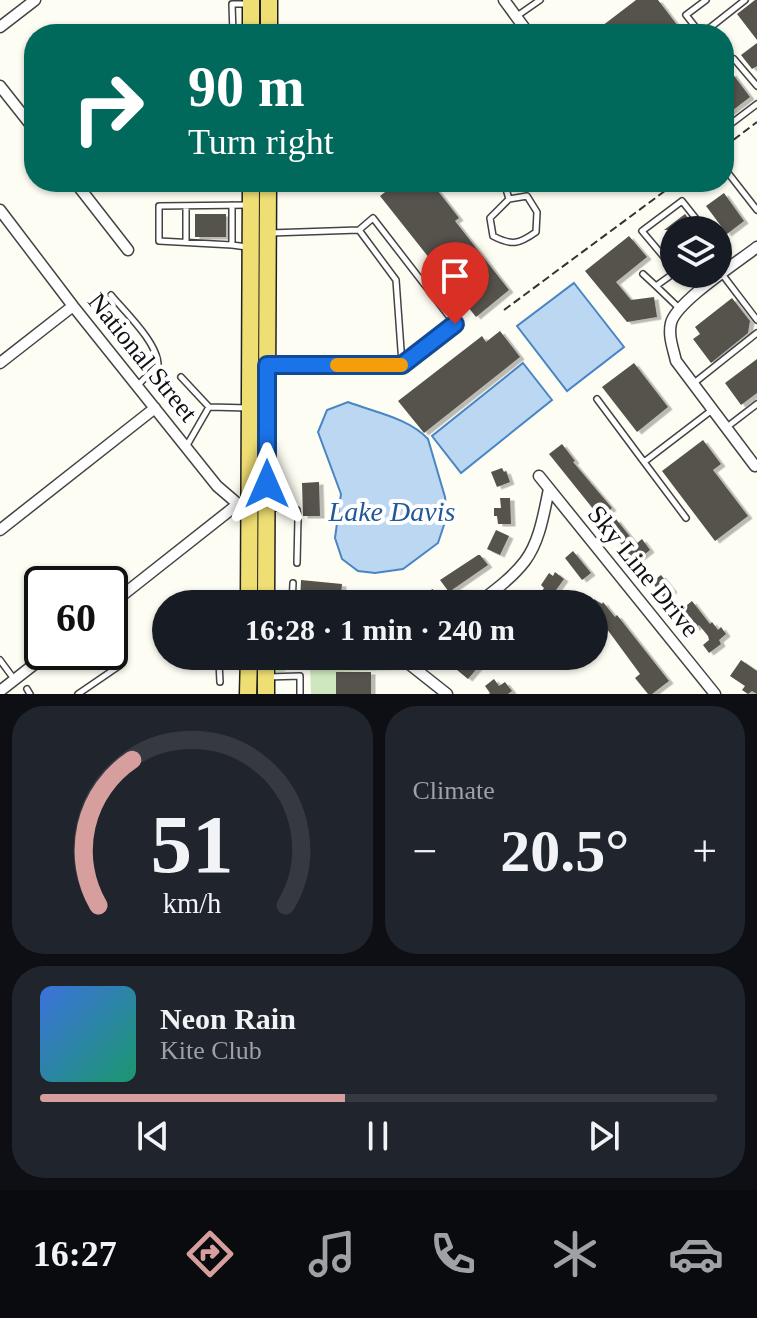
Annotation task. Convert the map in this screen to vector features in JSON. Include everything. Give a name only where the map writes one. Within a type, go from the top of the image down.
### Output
[{"type":"main road","points":[[269,0],[269,24]]},
{"type":"main road","points":[[251,2],[251,24]]},
{"type":"main road","points":[[249,590],[251,192]]},
{"type":"main road","points":[[264,590],[251,506],[267,365],[268,192]]},
{"type":"main road","points":[[248,694],[249,670]]},
{"type":"street","points":[[0,27],[35,0]]},
{"type":"street","points":[[504,0],[521,24]]},
{"type":"street","points":[[0,86],[24,116]]},
{"type":"street","points":[[83,192],[128,250]]},
{"type":"street","points":[[251,205],[268,209]]},
{"type":"street","name":"National Street","points":[[0,210],[217,486],[251,506]]},
{"type":"street","points":[[733,266],[757,247]]},
{"type":"street","points":[[704,288],[688,300],[671,320],[670,340],[676,361],[756,467]]},
{"type":"street","points":[[0,363],[73,306]]},
{"type":"street","points":[[0,530],[155,408]]},
{"type":"street","name":"Sky Line Drive","points":[[539,476],[715,694]]},
{"type":"street","points":[[494,590],[527,559],[541,527],[549,489]]},
{"type":"street","points":[[128,592],[251,506]]},
{"type":"street","points":[[0,691],[28,670]]},
{"type":"street","points":[[417,670],[447,694]]},
{"type":"lane","points":[[516,17],[540,0]]},
{"type":"lane","points":[[694,24],[686,15],[706,0]]},
{"type":"lane","points":[[715,24],[745,0]]},
{"type":"lane","points":[[233,24],[232,4],[251,2]]},
{"type":"lane","points":[[734,59],[756,82]]},
{"type":"lane","points":[[734,121],[757,104]]},
{"type":"lane","points":[[734,181],[757,210]]},
{"type":"lane","points":[[507,192],[509,199]]},
{"type":"lane","points":[[527,196],[537,212],[536,232],[524,241],[507,244],[493,236],[490,218],[509,199],[527,196]]},
{"type":"lane","points":[[662,216],[682,201],[694,216]]},
{"type":"lane","points":[[232,205],[232,245]]},
{"type":"lane","points":[[250,247],[159,241],[159,206],[251,205]]},
{"type":"lane","points":[[186,207],[186,242]]},
{"type":"lane","points":[[267,365],[402,365],[455,324],[373,218],[359,230],[268,233]]},
{"type":"lane","points":[[660,218],[642,231],[660,254]]},
{"type":"lane","points":[[359,230],[396,280],[402,365]]},
{"type":"lane","points":[[643,274],[680,309]]},
{"type":"lane","points":[[656,286],[660,283]]},
{"type":"lane","points":[[732,287],[757,320]]},
{"type":"lane","points":[[111,295],[158,356],[158,365],[138,385]]},
{"type":"lane","points":[[693,383],[757,333]]},
{"type":"lane","points":[[181,377],[209,407],[250,408]]},
{"type":"lane","points":[[597,399],[686,518]]},
{"type":"lane","points":[[726,428],[757,404]]},
{"type":"lane","points":[[186,447],[209,407]]},
{"type":"lane","points":[[644,462],[713,410]]},
{"type":"lane","points":[[251,506],[297,510],[297,563]]},
{"type":"lane","points":[[293,583],[293,590]]},
{"type":"lane","points":[[0,660],[15,680]]},
{"type":"lane","points":[[78,694],[113,670]]},
{"type":"lane","points":[[219,670],[220,682]]},
{"type":"lane","points":[[266,686],[300,676],[300,694]]},
{"type":"path","points":[[734,139],[757,122]]},
{"type":"path","points":[[504,310],[663,192]]},
{"type":"green space","points":[[310,670],[398,670],[336,672],[336,694],[311,694]]},
{"type":"water","points":[[574,283],[624,347],[567,391],[517,326]]},
{"type":"water","points":[[523,363],[552,400],[461,473],[432,436]]},
{"type":"water","name":"Lake Davis","points":[[348,402],[401,421],[428,439],[445,497],[447,516],[438,543],[403,569],[375,573],[358,571],[342,559],[335,538],[341,494],[318,432],[327,410]]},
{"type":"building","points":[[636,0],[658,0],[676,24],[605,24]]},
{"type":"building","points":[[757,0],[757,40],[737,14]]},
{"type":"building","points":[[757,43],[757,66],[752,69],[741,55]]},
{"type":"building","points":[[734,76],[750,97],[734,109]]},
{"type":"building","points":[[385,192],[439,192],[459,218],[455,221],[509,290],[476,317],[380,196]]},
{"type":"building","points":[[724,193],[744,221],[732,230],[732,216],[714,216],[706,206]]},
{"type":"building","points":[[195,214],[226,214],[226,237],[195,237]]},
{"type":"building","points":[[629,236],[647,257],[616,282],[631,300],[654,297],[657,317],[627,322],[585,271]]},
{"type":"building","points":[[732,298],[750,321],[748,333],[711,363],[693,339],[700,334],[695,327]]},
{"type":"building","points":[[500,331],[520,357],[424,433],[398,401],[482,336],[486,342]]},
{"type":"building","points":[[757,359],[757,393],[741,405],[725,383]]},
{"type":"building","points":[[634,363],[668,407],[637,432],[602,387]]},
{"type":"building","points":[[703,440],[721,464],[713,470],[748,516],[715,541],[662,471]]},
{"type":"building","points":[[562,444],[573,462],[612,508],[605,514],[603,511],[598,515],[549,454]]},
{"type":"building","points":[[502,468],[510,482],[497,487],[491,472]]},
{"type":"building","points":[[319,482],[320,516],[303,516],[302,483]]},
{"type":"building","points":[[500,498],[510,498],[511,524],[498,524],[497,516],[494,516],[494,508],[501,508]]},
{"type":"building","points":[[616,519],[636,544],[642,539],[650,550],[635,562],[607,526]]},
{"type":"building","points":[[496,530],[509,536],[500,555],[487,549]]},
{"type":"building","points":[[573,551],[591,573],[582,580],[565,558]]},
{"type":"building","points":[[478,555],[488,565],[452,590],[448,590],[440,580]]},
{"type":"building","points":[[555,572],[564,579],[556,590],[543,590],[541,585],[549,573],[553,576]]},
{"type":"building","points":[[661,575],[673,590],[664,598],[652,582]]},
{"type":"building","points":[[301,580],[342,584],[341,590],[301,590]]},
{"type":"building","points":[[692,601],[710,624],[712,622],[718,630],[721,627],[726,634],[719,640],[721,644],[709,653],[703,645],[709,640],[708,636],[699,625],[692,630],[677,613]]},
{"type":"building","points":[[608,608],[615,617],[617,615],[669,681],[648,694],[635,678],[640,674],[608,630]]},
{"type":"building","points":[[741,660],[757,671],[757,694],[742,690],[745,686],[730,676]]},
{"type":"building","points":[[457,670],[476,670],[468,679]]},
{"type":"building","points":[[336,672],[371,672],[371,694],[336,694]]},
{"type":"building","points":[[494,679],[499,686],[505,682],[512,691],[508,694],[489,694],[485,686]]},
{"type":"slow traffic","points":[[337,365],[401,365]]},
{"type":"route","points":[[267,484],[267,365],[402,365],[455,324]]}]
